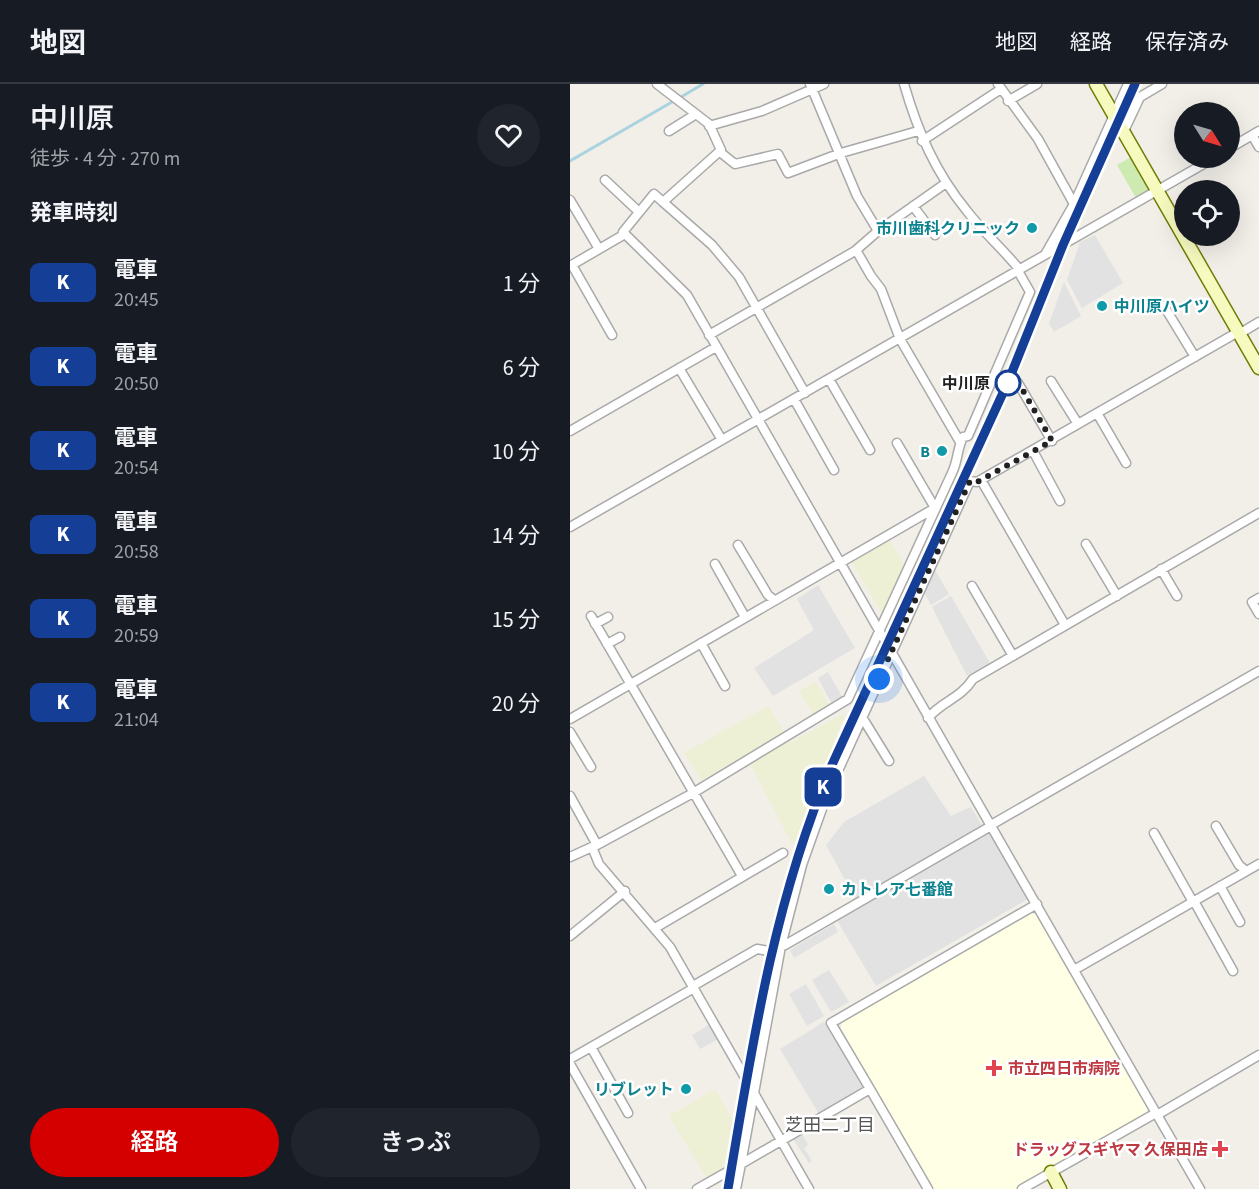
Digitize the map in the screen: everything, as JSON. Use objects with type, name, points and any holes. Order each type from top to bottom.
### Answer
[{"type":"street","points":[[657,84],[709,126],[720,152],[735,164],[778,154],[788,173],[841,153],[918,131]]},
{"type":"street","points":[[709,126],[762,111],[811,87],[824,84]]},
{"type":"street","points":[[570,857],[693,793],[847,701],[957,462],[960,442],[963,437],[968,436],[1030,292],[1019,270],[968,213],[946,183],[922,141],[904,84]]},
{"type":"street","points":[[1008,101],[1037,84]]},
{"type":"street","points":[[1096,84],[1122,133],[1259,368]]},
{"type":"street","points":[[1046,253],[1074,204],[1128,84]]},
{"type":"street","points":[[1122,133],[1140,97],[1162,84]]},
{"type":"street","points":[[922,141],[1000,86],[1008,101],[1038,139],[1074,204]]},
{"type":"street","points":[[811,87],[841,153],[857,196],[878,231]]},
{"type":"street","points":[[669,131],[696,114]]},
{"type":"street","points":[[1240,142],[1256,133],[1259,147]]},
{"type":"street","points":[[663,202],[720,152]]},
{"type":"street","points":[[570,527],[1196,168]]},
{"type":"street","points":[[604,180],[639,212]]},
{"type":"street","points":[[709,334],[757,309],[856,250],[878,231],[946,183]]},
{"type":"street","points":[[805,393],[757,309],[724,258],[654,194],[623,232],[687,295],[1200,1189]]},
{"type":"street","points":[[570,200],[599,249]]},
{"type":"street","points":[[913,206],[935,235]]},
{"type":"street","points":[[612,335],[571,265],[625,234]]},
{"type":"street","points":[[856,250],[881,288],[900,339],[960,442]]},
{"type":"street","points":[[1164,306],[1195,357]]},
{"type":"street","points":[[736,1189],[781,946],[814,830],[862,717],[893,654],[970,481],[981,480],[1033,452],[1097,413],[1259,322]]},
{"type":"street","points":[[570,431],[716,347]]},
{"type":"street","points":[[680,368],[722,440]]},
{"type":"street","points":[[829,379],[870,450]]},
{"type":"street","points":[[1052,381],[1078,424]]},
{"type":"street","points":[[1018,382],[1052,441]]},
{"type":"street","points":[[794,399],[834,470]]},
{"type":"street","points":[[1097,413],[1126,463]]},
{"type":"street","points":[[897,443],[935,508]]},
{"type":"street","points":[[1033,452],[1060,501]]},
{"type":"street","points":[[981,480],[1065,625]]},
{"type":"street","points":[[570,719],[935,508]]},
{"type":"street","points":[[928,718],[934,711],[965,692],[973,679],[1259,513]]},
{"type":"street","points":[[738,544],[774,600]]},
{"type":"street","points":[[1086,544],[1117,596]]},
{"type":"street","points":[[715,564],[745,617]]},
{"type":"street","points":[[1161,569],[1177,596]]},
{"type":"street","points":[[972,586],[1013,656]]},
{"type":"street","points":[[1259,598],[1252,602],[1259,614]]},
{"type":"street","points":[[608,617],[593,620],[742,876]]},
{"type":"street","points":[[607,644],[620,636]]},
{"type":"street","points":[[701,643],[724,686]]},
{"type":"street","points":[[570,1059],[758,949],[769,951],[781,946],[1259,671]]},
{"type":"street","points":[[862,717],[889,761]]},
{"type":"street","points":[[570,732],[591,767]]},
{"type":"street","points":[[570,796],[573,809],[595,846],[599,864],[655,928],[694,987],[809,1189]]},
{"type":"street","points":[[1216,826],[1239,865],[1246,871]]},
{"type":"street","points":[[1154,833],[1233,971]]},
{"type":"street","points":[[655,928],[783,853]]},
{"type":"street","points":[[1074,970],[1259,864]]},
{"type":"street","points":[[1220,886],[1240,921]]},
{"type":"street","points":[[570,936],[625,891]]},
{"type":"street","points":[[928,1189],[831,1023],[1037,904]]},
{"type":"street","points":[[591,1047],[628,1113]]},
{"type":"street","points":[[1022,1189],[1259,1055]]},
{"type":"street","points":[[570,1064],[641,1189]]},
{"type":"street","points":[[697,1189],[870,1089]]},
{"type":"street","points":[[1051,1172],[1060,1189]]},
{"type":"shaded area","points":[[1095,235],[1123,283],[1082,308],[1067,280],[1080,242]]},
{"type":"shaded area","points":[[1064,282],[1081,316],[1054,332],[1049,323]]},
{"type":"shaded area","points":[[890,540],[908,572],[885,619],[851,561]]},
{"type":"shaded area","points":[[935,570],[949,594],[931,605],[924,592]]},
{"type":"shaded area","points":[[818,585],[855,648],[773,696],[754,668],[814,630],[797,599]]},
{"type":"shaded area","points":[[951,596],[990,663],[967,676],[932,607]]},
{"type":"shaded area","points":[[828,672],[844,700],[834,708],[818,678]]},
{"type":"shaded area","points":[[816,681],[832,709],[816,719],[799,691]]},
{"type":"shaded area","points":[[768,706],[791,742],[845,713],[798,840],[792,844],[747,758],[703,783],[684,753]]},
{"type":"shaded area","points":[[924,776],[951,816],[971,807],[983,827],[855,898],[826,845],[844,822]]},
{"type":"shaded area","points":[[989,831],[1028,899],[876,986],[836,919]]},
{"type":"shaded area","name":"市立四日市病院","points":[[1031,913],[1039,916],[1148,1107],[1146,1114],[1016,1189],[933,1189],[841,1028],[842,1022]]},
{"type":"shaded area","points":[[834,924],[838,932],[794,958],[790,950]]},
{"type":"shaded area","points":[[829,970],[849,1002],[831,1012],[812,980]]},
{"type":"shaded area","points":[[806,984],[824,1016],[807,1026],[789,994]]},
{"type":"shaded area","points":[[824,1022],[863,1087],[819,1114],[780,1049]]},
{"type":"shaded area","points":[[712,1023],[722,1037],[700,1049],[692,1035]]},
{"type":"shaded area","points":[[715,1089],[735,1124],[730,1164],[707,1179],[669,1116]]},
{"type":"shaded area","points":[[802,1134],[808,1145],[804,1148],[812,1161],[809,1163],[793,1139]]},
{"type":"green space","points":[[1131,157],[1150,189],[1136,198],[1117,165]]},
{"type":"waterway","points":[[681,97],[703,84]]},
{"type":"waterway","points":[[570,161],[672,102]]},
{"type":"railway","points":[[728,1189],[767,975],[779,922],[811,817],[831,767],[1008,383],[1063,245],[1135,84]]},
{"type":"train","name":"K","points":[[728,1189],[778,923],[805,832],[831,767],[1008,382],[1063,245],[1135,84]]},
{"type":"place","name":"市川歯科クリニック","points":[[1032,228]]},
{"type":"place","name":"中川原ハイツ","points":[[1102,306]]},
{"type":"place","name":"中川原","points":[[1008,383]]},
{"type":"place","name":"B","points":[[942,451]]},
{"type":"place","name":"カトレア七番館","points":[[829,889]]},
{"type":"place","name":"市立四日市病院","points":[[994,1068]]},
{"type":"place","name":"リブレット","points":[[686,1089]]},
{"type":"place","name":"ドラッグスギヤマ 久保田店","points":[[1220,1149]]},
{"type":"district","name":"芝田二丁目","points":[[830,1125]]},
{"type":"route","points":[[879,679],[893,654],[970,481],[977,482],[1052,441],[1018,382],[1008,383]]}]
